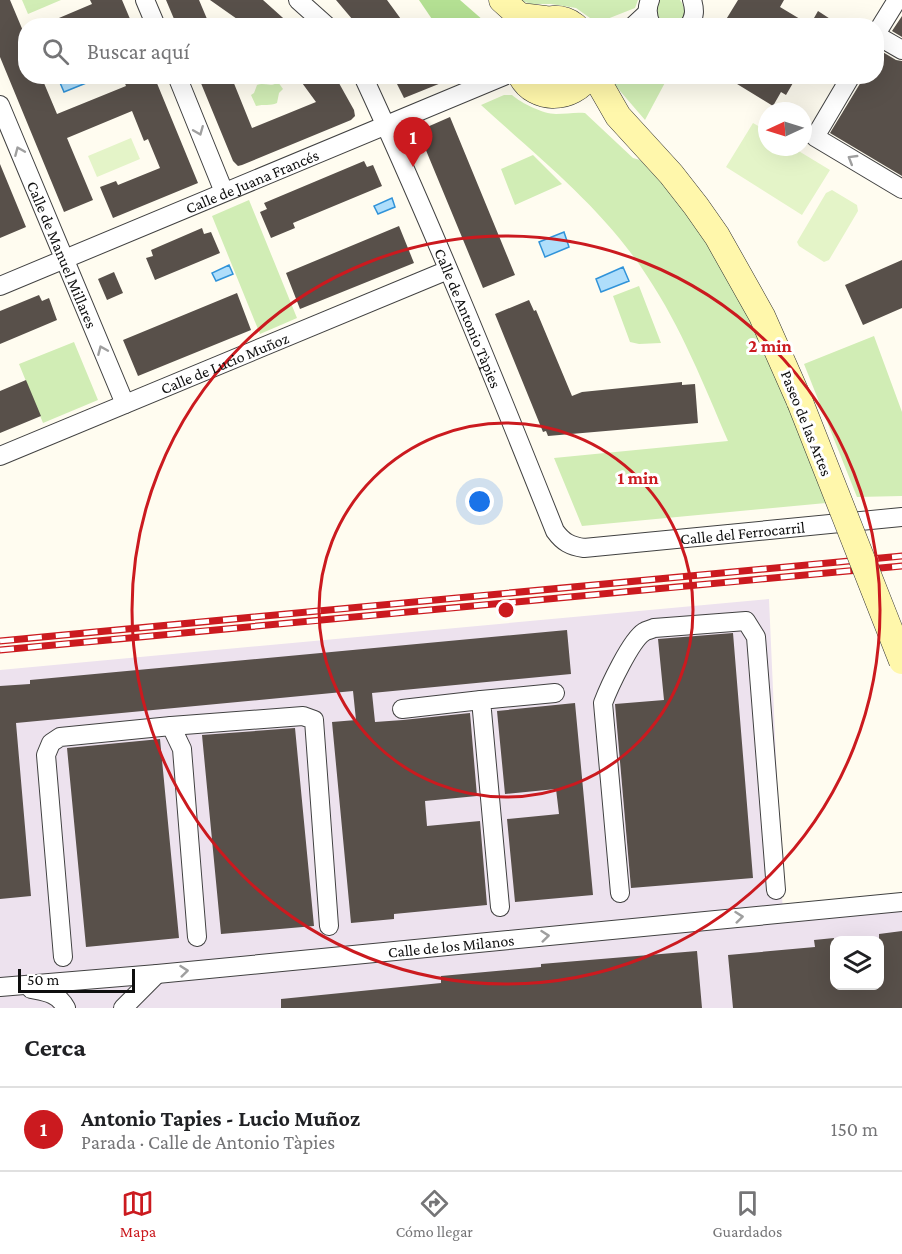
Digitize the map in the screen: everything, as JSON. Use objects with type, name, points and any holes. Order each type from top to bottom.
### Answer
[{"type":"main road","points":[[485,0],[504,18]]},
{"type":"main road","points":[[502,0],[520,16],[526,18]]},
{"type":"main road","name":"Paseo de las Artes","points":[[527,84],[540,93],[564,94],[618,116]]},
{"type":"main road","points":[[564,94],[581,84]]},
{"type":"main road","name":"Paseo de las Artes","points":[[600,84],[618,116],[671,174],[696,206],[717,236],[762,316],[800,402],[902,661]]},
{"type":"street","points":[[146,0],[153,18]]},
{"type":"street","points":[[298,0],[318,18]]},
{"type":"street","points":[[692,0],[693,18]]},
{"type":"street","points":[[884,21],[897,0]]},
{"type":"street","points":[[884,39],[902,50]]},
{"type":"street","points":[[180,84],[224,192]]},
{"type":"street","name":"Calle de Antonio Tàpies","points":[[367,84],[448,270],[555,531],[571,546],[584,548]]},
{"type":"street","name":"Calle de Juana Francés","points":[[0,286],[485,84]]},
{"type":"street","points":[[846,84],[814,137],[902,189]]},
{"type":"street","name":"Calle de Manuel Millares","points":[[0,105],[125,404]]},
{"type":"street","name":"Calle de Lucio Muñoz","points":[[0,456],[448,270]]},
{"type":"street","name":"Calle del Ferrocarril","points":[[584,548],[902,517]]},
{"type":"street","points":[[620,893],[603,703],[609,687],[627,654],[643,633],[654,628],[746,621],[756,637],[776,890]]},
{"type":"street","points":[[402,709],[555,693]]},
{"type":"street","points":[[481,700],[500,907]]},
{"type":"street","points":[[63,957],[46,755],[51,743],[60,737],[303,716],[314,720],[329,926]]},
{"type":"street","points":[[171,726],[182,749],[197,936]]},
{"type":"street","name":"Calle de los Milanos","points":[[9,987],[902,902]]},
{"type":"street","points":[[123,1008],[157,974]]},
{"type":"street","points":[[9,987],[51,993],[66,1008]]},
{"type":"shaded area","points":[[769,599],[783,916],[902,906],[902,1008],[0,1008],[0,670]]},
{"type":"green space","points":[[22,0],[61,0],[28,14]]},
{"type":"green space","points":[[419,0],[460,0],[481,18],[431,18]]},
{"type":"green space","points":[[519,0],[638,0],[635,8],[610,18],[590,18],[576,8],[531,4]]},
{"type":"green space","points":[[660,0],[680,0],[684,7],[682,18],[657,18],[657,3]]},
{"type":"green space","points":[[279,84],[283,89],[279,93],[277,103],[256,106],[251,95],[257,85]]},
{"type":"green space","points":[[614,84],[664,84],[645,120]]},
{"type":"green space","points":[[504,95],[512,95],[532,107],[551,114],[585,113],[633,158],[640,160],[675,197],[715,250],[760,334],[826,503],[582,526],[554,458],[728,441],[681,336],[659,295],[630,252],[611,228],[570,185],[481,105]]},
{"type":"green space","points":[[753,123],[758,126],[758,156],[807,156],[830,170],[802,215],[726,167]]},
{"type":"green space","points":[[131,138],[140,159],[97,177],[88,156]]},
{"type":"green space","points":[[533,155],[562,184],[515,205],[501,169]]},
{"type":"green space","points":[[832,190],[857,205],[858,211],[829,260],[824,262],[799,246],[797,242],[826,193]]},
{"type":"green space","points":[[249,200],[297,318],[260,334],[212,216]]},
{"type":"green space","points":[[639,286],[661,343],[630,342],[613,296]]},
{"type":"green space","points":[[874,336],[902,412],[902,496],[857,497],[804,364]]},
{"type":"green space","points":[[74,342],[98,400],[43,423],[19,364]]},
{"type":"water","points":[[61,84],[84,84],[64,92]]},
{"type":"water","points":[[392,198],[395,207],[378,214],[374,206]]},
{"type":"water","points":[[564,232],[569,247],[545,257],[539,242]]},
{"type":"water","points":[[229,265],[233,274],[216,281],[212,273]]},
{"type":"water","points":[[623,267],[629,281],[601,292],[596,279]]},
{"type":"building","points":[[0,0],[10,0],[18,19],[18,84],[44,84],[57,114],[126,86],[125,84],[157,84],[198,183],[113,218],[100,187],[116,181],[118,185],[160,168],[148,139],[144,141],[132,111],[67,138],[93,200],[64,212],[0,57]]},
{"type":"building","points":[[90,0],[122,0],[130,18],[59,18],[92,4]]},
{"type":"building","points":[[166,0],[199,0],[207,18],[174,18]]},
{"type":"building","points":[[210,0],[263,0],[283,18],[236,18]]},
{"type":"building","points":[[336,0],[387,0],[400,18],[351,18]]},
{"type":"building","points":[[738,0],[784,0],[780,7],[798,18],[727,18]]},
{"type":"building","points":[[818,11],[829,18],[814,18]]},
{"type":"building","points":[[902,16],[902,37],[892,31]]},
{"type":"building","points":[[884,53],[902,61],[902,176],[830,133],[860,84],[884,84]]},
{"type":"building","points":[[201,84],[234,84],[252,128],[316,102],[303,84],[339,84],[354,110],[355,116],[351,120],[242,165],[238,166],[233,161]]},
{"type":"building","points":[[397,84],[439,84],[404,98]]},
{"type":"building","points":[[737,84],[792,84],[786,95],[781,92],[775,102],[766,102]]},
{"type":"building","points":[[450,117],[515,275],[483,288],[418,131]]},
{"type":"building","points":[[364,161],[367,167],[373,165],[382,186],[293,223],[295,228],[271,238],[260,212],[267,209],[264,203]]},
{"type":"building","points":[[0,164],[26,227],[0,238]]},
{"type":"building","points":[[399,226],[414,263],[300,309],[286,273]]},
{"type":"building","points":[[202,228],[204,234],[211,232],[220,253],[155,280],[146,258],[153,256],[151,250]]},
{"type":"building","points":[[902,260],[902,308],[863,325],[845,285]]},
{"type":"building","points":[[114,272],[123,293],[107,300],[98,279]]},
{"type":"building","points":[[237,293],[251,330],[138,376],[123,340]]},
{"type":"building","points":[[39,295],[42,301],[49,298],[57,320],[0,344],[0,311]]},
{"type":"building","points":[[529,300],[534,311],[536,310],[572,396],[582,392],[682,382],[682,385],[695,384],[698,423],[548,436],[546,431],[543,432],[495,314]]},
{"type":"building","points":[[26,380],[41,416],[0,433],[0,391]]},
{"type":"building","points":[[567,630],[571,674],[372,693],[375,722],[470,713],[477,796],[425,801],[427,826],[480,821],[487,905],[394,914],[394,919],[351,923],[332,722],[356,720],[353,691],[16,723],[31,896],[0,899],[0,686],[30,684],[30,680]]},
{"type":"building","points":[[733,633],[753,878],[631,888],[615,704],[664,700],[658,639]]},
{"type":"building","points":[[575,703],[593,895],[515,902],[507,819],[559,814],[556,789],[505,794],[497,711]]},
{"type":"building","points":[[295,728],[314,926],[221,934],[202,735]]},
{"type":"building","points":[[160,739],[179,938],[86,947],[67,748]]},
{"type":"building","points":[[902,931],[902,1008],[733,1008],[728,955],[815,947],[814,940],[830,938],[830,990],[884,990],[884,936],[879,936],[879,934]]},
{"type":"building","points":[[697,951],[702,1008],[281,1008],[281,999],[441,983],[441,976],[541,967],[541,964]]},
{"type":"railway","points":[[0,641],[902,556]]},
{"type":"railway","points":[[0,650],[902,566]]},
{"type":"place","name":"Antonio Tapies - Lucio Muñoz","points":[[413,167]]}]
